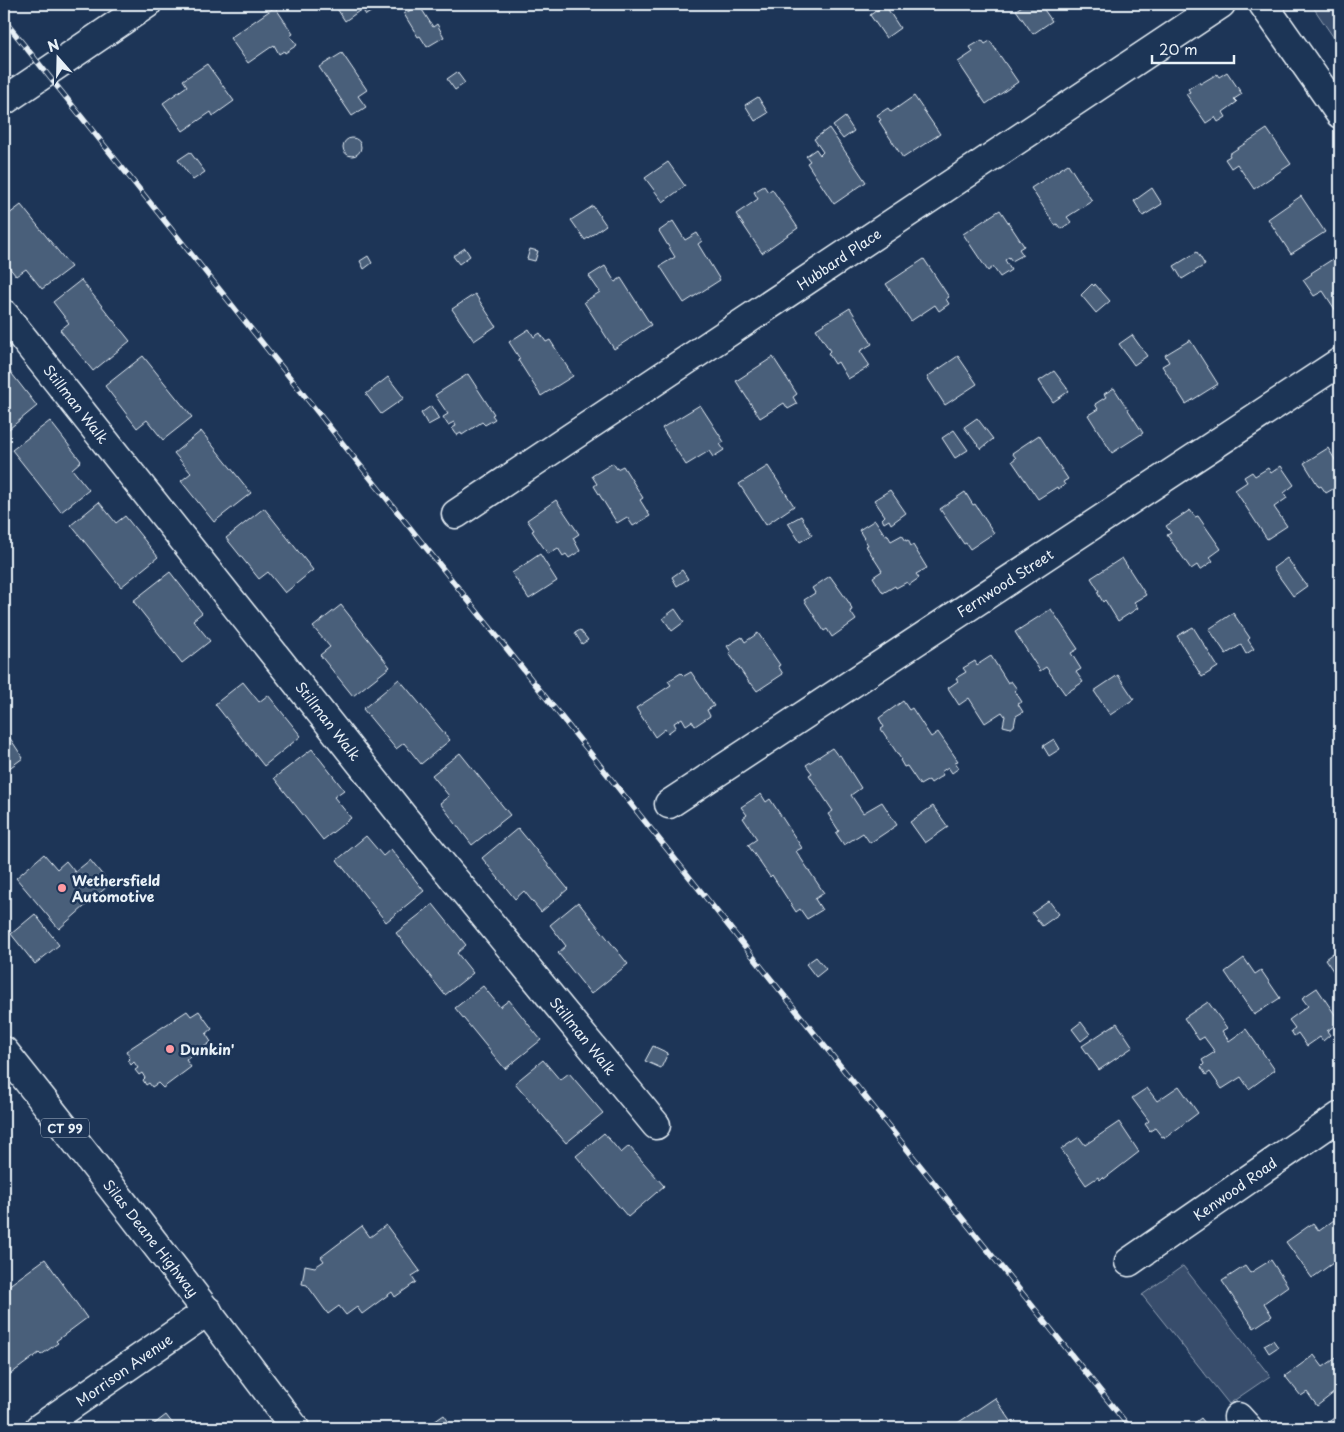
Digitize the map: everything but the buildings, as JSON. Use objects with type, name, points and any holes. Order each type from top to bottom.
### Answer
[{"type":"street","points":[[4,101],[148,4]]},
{"type":"street","name":"Hubbard Place","points":[[456,514],[1221,4]]},
{"type":"street","points":[[1263,4],[1340,114]]},
{"type":"street","name":"Stillman Walk","points":[[4,314],[405,819],[656,1125]]},
{"type":"street","name":"Fernwood Street","points":[[670,804],[1340,362]]},
{"type":"street","name":"Silas Deane Highway","points":[[4,1051],[208,1311],[295,1428]]},
{"type":"street","name":"Kenwood Road","points":[[1129,1262],[1340,1116]]},
{"type":"street","name":"Morrison Avenue","points":[[39,1428],[208,1311]]},
{"type":"shaded area","points":[[1311,4],[1340,4],[1340,47]]},
{"type":"shaded area","points":[[1183,1266],[1270,1376],[1229,1404],[1142,1295]]},
{"type":"railway","points":[[4,20],[1130,1428]]},
{"type":"place","name":"Wethersfield Automotive","points":[[62,888]]},
{"type":"place","name":"Dunkin'","points":[[170,1049]]}]
